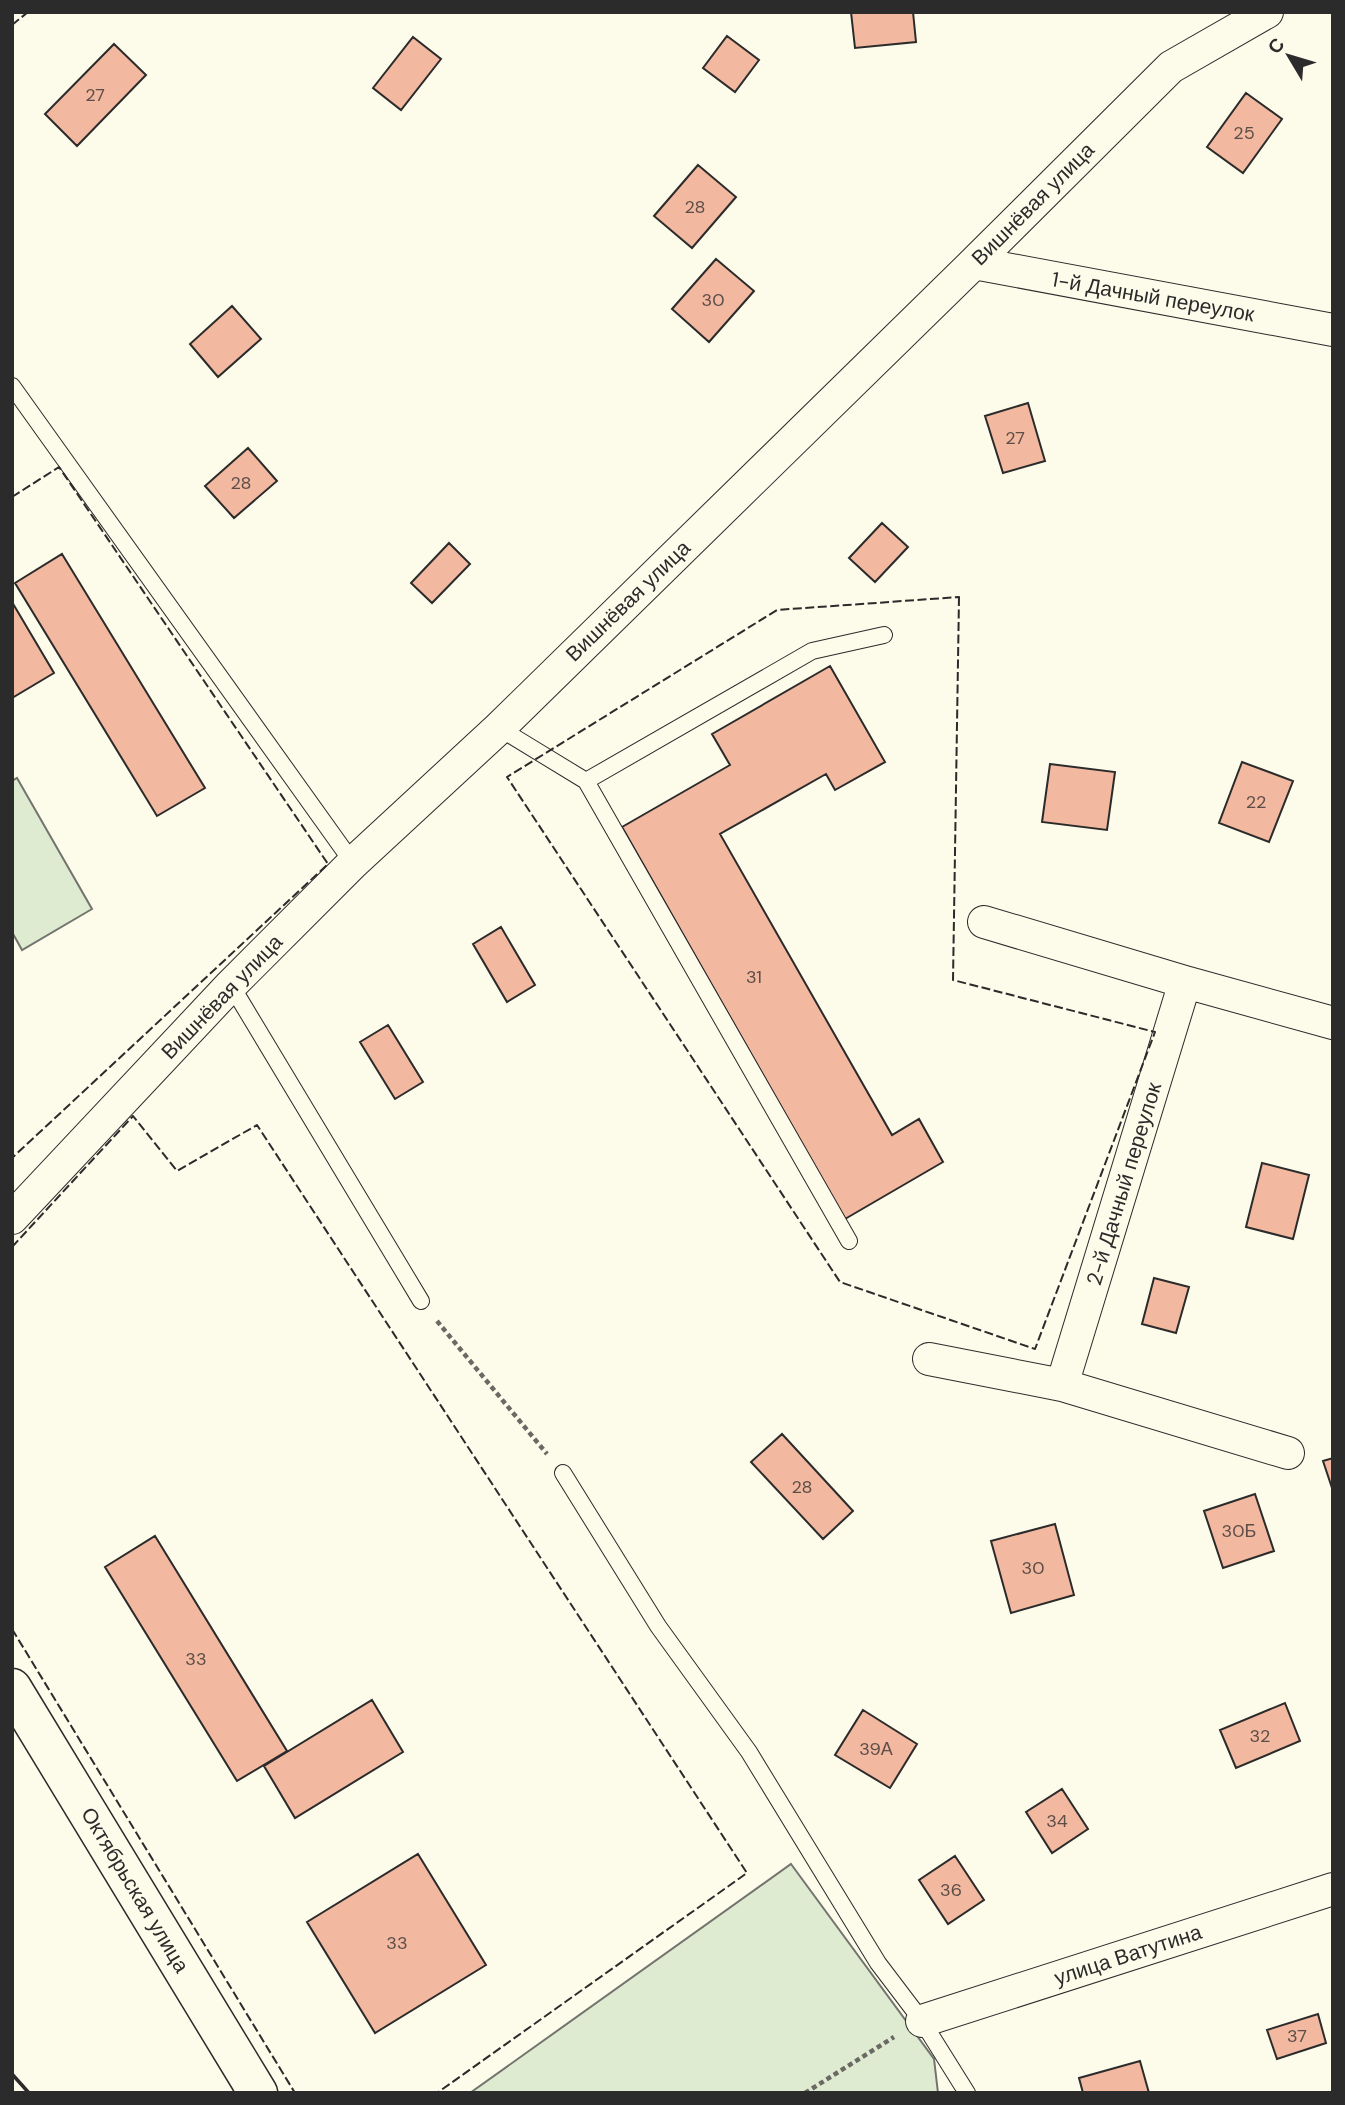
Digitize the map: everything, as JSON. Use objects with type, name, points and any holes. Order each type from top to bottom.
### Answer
[{"type":"street","name":"Вишнёвая улица","points":[[12,1218],[231,985],[352,863],[499,728],[1171,67],[1267,12]]},
{"type":"street","name":"1-й Дачный переулок","points":[[974,263],[1333,330]]},
{"type":"street","points":[[984,922],[1333,1023]]},
{"type":"street","name":"2-й Дачный переулок","points":[[1062,1385],[1185,982]]},
{"type":"street","points":[[929,1359],[1062,1385],[1288,1453]]},
{"type":"street","name":"Октябрьская улица","points":[[12,1688],[258,2093]]},
{"type":"street","name":"улица Ватутина","points":[[922,2021],[1333,1889]]},
{"type":"lane","points":[[12,386],[352,863]]},
{"type":"lane","points":[[586,781],[812,651],[884,635]]},
{"type":"lane","points":[[499,728],[586,781],[849,1241]]},
{"type":"lane","points":[[231,985],[421,1301]]},
{"type":"lane","points":[[563,1473],[658,1626],[749,1752],[878,1963],[922,2021],[967,2093]]},
{"type":"path","points":[[421,1301],[563,1473]]},
{"type":"path","points":[[805,2093],[922,2021]]},
{"type":"green space","points":[[17,778],[92,909],[22,950],[12,932],[12,781]]},
{"type":"green space","points":[[791,1864],[934,2059],[938,2093],[470,2093]]},
{"type":"building","points":[[851,12],[913,12],[916,42],[855,48]]},
{"type":"building","points":[[727,36],[759,60],[735,92],[703,68]]},
{"type":"building","points":[[413,37],[441,59],[401,110],[373,88]]},
{"type":"building","points":[[114,44],[146,75],[77,146],[45,114]]},
{"type":"building","points":[[1246,93],[1282,119],[1243,173],[1207,147]]},
{"type":"building","points":[[698,165],[736,197],[692,248],[654,216]]},
{"type":"building","points":[[716,259],[754,291],[709,342],[672,309]]},
{"type":"building","points":[[232,306],[261,339],[218,377],[190,344]]},
{"type":"building","points":[[1028,403],[1045,461],[1003,473],[985,416]]},
{"type":"building","points":[[248,448],[277,481],[234,518],[205,486]]},
{"type":"building","points":[[882,523],[908,547],[875,582],[849,558]]},
{"type":"building","points":[[449,543],[470,564],[432,603],[411,583]]},
{"type":"building","points":[[62,554],[205,788],[157,816],[15,583]]},
{"type":"building","points":[[12,602],[54,673],[12,698]]},
{"type":"building","points":[[830,666],[885,762],[835,790],[826,774],[720,834],[892,1135],[919,1119],[943,1162],[845,1219],[622,827],[730,765],[712,734]]},
{"type":"building","points":[[1242,762],[1293,781],[1269,842],[1219,823]]},
{"type":"building","points":[[1050,764],[1115,772],[1107,830],[1042,822]]},
{"type":"building","points":[[501,927],[535,985],[507,1002],[473,944]]},
{"type":"building","points":[[388,1025],[423,1082],[395,1099],[360,1042]]},
{"type":"building","points":[[1262,1163],[1309,1175],[1293,1239],[1246,1227]]},
{"type":"building","points":[[1154,1278],[1189,1287],[1176,1333],[1142,1324]]},
{"type":"building","points":[[782,1434],[853,1511],[823,1539],[751,1462]]},
{"type":"building","points":[[1333,1458],[1333,1491],[1323,1461]]},
{"type":"building","points":[[1255,1494],[1274,1551],[1223,1568],[1204,1511]]},
{"type":"building","points":[[1055,1524],[1074,1595],[1011,1613],[991,1541]]},
{"type":"building","points":[[155,1536],[287,1751],[237,1781],[105,1567]]},
{"type":"building","points":[[372,1700],[403,1752],[295,1818],[264,1766]]},
{"type":"building","points":[[1285,1703],[1300,1741],[1236,1768],[1220,1730]]},
{"type":"building","points":[[863,1710],[917,1744],[890,1788],[835,1755]]},
{"type":"building","points":[[1062,1789],[1088,1829],[1052,1853],[1026,1812]]},
{"type":"building","points":[[418,1854],[486,1965],[375,2033],[307,1922]]},
{"type":"building","points":[[955,1856],[984,1900],[948,1924],[919,1880]]},
{"type":"building","points":[[1318,2014],[1326,2043],[1277,2059],[1267,2030]]},
{"type":"building","points":[[1140,2061],[1149,2093],[1083,2093],[1079,2078]]},
{"type":"fence","points":[[12,25],[28,12]]},
{"type":"fence","points":[[12,497],[59,467],[328,864],[12,1158]]},
{"type":"fence","points":[[959,597],[953,980],[1155,1032],[1035,1349],[840,1282],[507,777],[777,610],[959,597]]},
{"type":"fence","points":[[12,1247],[133,1116],[177,1171],[257,1125],[747,1873],[437,2093]]},
{"type":"fence","points":[[12,1629],[295,2093]]},
{"type":"wall","points":[[12,2074],[29,2093]]}]
